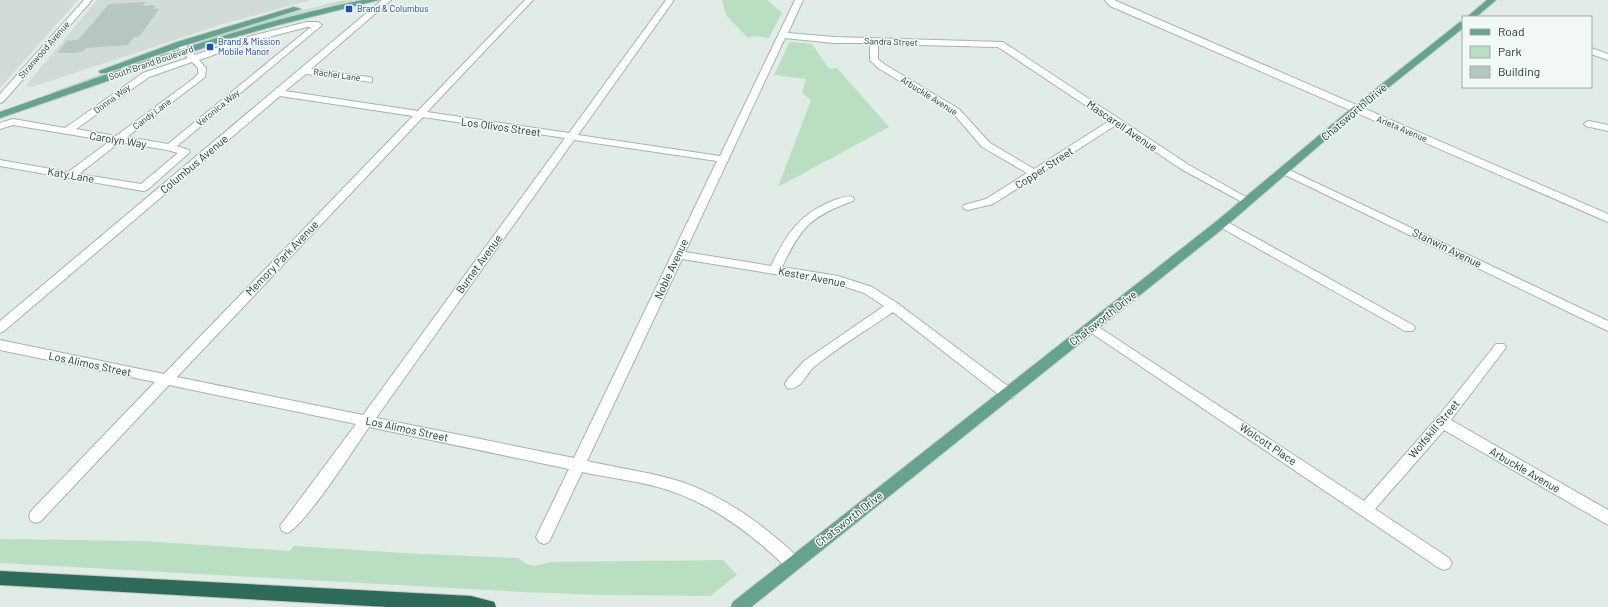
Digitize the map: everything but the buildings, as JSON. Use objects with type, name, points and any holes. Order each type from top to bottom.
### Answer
[{"type":"highway","points":[[0,578],[471,604],[488,607]]},
{"type":"main road","name":"South Brand Boulevard","points":[[0,115],[186,51],[265,18],[335,0]]},
{"type":"main road","name":"South Brand Boulevard","points":[[0,108],[293,18],[374,0]]},
{"type":"main road","points":[[1472,16],[1492,0]]},
{"type":"main road","name":"Chatsworth Drive","points":[[739,607],[792,563],[1008,394],[1222,223],[1285,171],[1356,109],[1462,25]]},
{"type":"street","name":"Stranwood Avenue","points":[[0,100],[88,0]]},
{"type":"street","name":"Columbus Avenue","points":[[0,328],[387,0]]},
{"type":"street","name":"Memory Park Avenue","points":[[36,516],[529,0]]},
{"type":"street","name":"Burnet Avenue","points":[[287,526],[306,504],[365,420],[670,0]]},
{"type":"street","name":"Noble Avenue","points":[[544,538],[799,0]]},
{"type":"street","name":"Arleta Avenue","points":[[1109,0],[1113,4],[1608,218]]},
{"type":"street","name":"Donna Way","points":[[67,131],[146,75],[186,51],[316,24]]},
{"type":"street","name":"Veronica Way","points":[[170,147],[317,27],[318,25],[316,24]]},
{"type":"street","name":"Sandra Street","points":[[783,35],[834,40],[1000,44]]},
{"type":"street","name":"Arbuckle Avenue","points":[[874,41],[874,60],[881,66],[956,111],[986,145],[1035,174]]},
{"type":"street","name":"Mascarell Avenue","points":[[1000,44],[1185,167],[1248,201]]},
{"type":"street","name":"Candy Lane","points":[[70,175],[196,81],[202,74],[202,68],[186,51]]},
{"type":"street","points":[[1592,51],[1608,57]]},
{"type":"street","name":"Rachel Lane","points":[[305,71],[369,80]]},
{"type":"street","name":"Los Olivos Street","points":[[278,93],[723,159]]},
{"type":"street","points":[[0,126],[13,122],[67,131]]},
{"type":"street","name":"Copper Street","points":[[968,207],[989,202],[1116,122]]},
{"type":"street","points":[[1589,124],[1608,128]]},
{"type":"street","name":"Carolyn Way","points":[[67,131],[117,140],[170,147]]},
{"type":"street","name":"Katy Lane","points":[[0,163],[143,188],[185,152],[170,147]]},
{"type":"street","name":"Stanwin Avenue","points":[[1285,171],[1608,326]]},
{"type":"street","points":[[775,270],[791,236],[799,226],[828,206],[849,199]]},
{"type":"street","points":[[1222,223],[1409,328]]},
{"type":"street","name":"Kester Avenue","points":[[678,255],[838,280],[868,290],[893,306],[1008,394]]},
{"type":"street","points":[[792,384],[809,364],[893,306]]},
{"type":"street","name":"Wolcott Place","points":[[1091,327],[1366,509],[1390,528],[1444,563]]},
{"type":"street","name":"Los Alimos Street","points":[[0,345],[669,484],[705,498],[736,514],[773,544],[792,563]]},
{"type":"street","name":"Wolfskill Street","points":[[1366,509],[1442,422],[1500,347]]},
{"type":"street","name":"Arbuckle Avenue","points":[[1442,422],[1606,513]]},
{"type":"shaded area","points":[[0,0],[78,0],[0,88]]},
{"type":"shaded area","points":[[97,0],[311,0],[223,24],[32,87],[25,86]]},
{"type":"green space","points":[[356,0],[314,9],[194,44],[272,18],[341,1]]},
{"type":"green space","points":[[722,0],[767,0],[782,13],[769,38],[754,36],[748,38],[726,15]]},
{"type":"green space","points":[[789,43],[812,44],[829,69],[837,68],[889,127],[778,187],[811,100],[802,93],[806,79],[774,75]]},
{"type":"green space","points":[[171,52],[51,94],[50,93],[142,59]]},
{"type":"green space","points":[[0,539],[145,541],[290,551],[294,546],[518,558],[527,564],[534,566],[551,562],[723,560],[737,575],[710,596],[602,595],[522,592],[0,563]]},
{"type":"place","name":"Brand & Columbus","points":[[349,9]]},
{"type":"place","name":"Brand & Mission Mobile Manor","points":[[210,47]]}]
